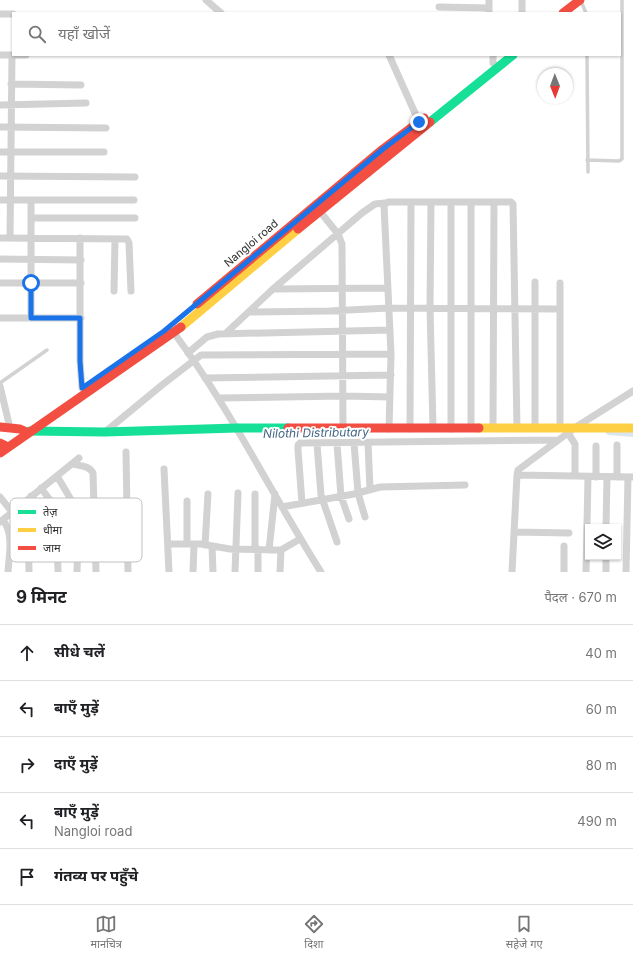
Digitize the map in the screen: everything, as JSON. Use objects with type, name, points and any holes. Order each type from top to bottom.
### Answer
[{"type":"main road","points":[[556,12],[570,0]]},
{"type":"main road","points":[[564,12],[580,0]]},
{"type":"main road","points":[[22,431],[159,339],[174,333],[318,208],[495,62],[510,56]]},
{"type":"main road","name":"Nangloi road","points":[[4,445],[82,388],[159,339],[318,208],[383,149],[495,62]]},
{"type":"main road","points":[[0,427],[22,431],[105,432],[237,428],[423,430],[433,428],[560,427],[572,430],[633,428]]},
{"type":"street","points":[[206,0],[220,12]]},
{"type":"street","points":[[439,7],[489,11],[489,0]]},
{"type":"street","points":[[522,0],[522,12]]},
{"type":"street","points":[[0,14],[12,14]]},
{"type":"street","points":[[0,55],[12,55],[10,84],[10,238]]},
{"type":"street","points":[[389,56],[419,122]]},
{"type":"street","points":[[10,84],[81,86]]},
{"type":"street","points":[[0,104],[86,103]]},
{"type":"street","points":[[0,127],[106,128]]},
{"type":"street","points":[[0,152],[104,152]]},
{"type":"street","points":[[0,176],[135,177]]},
{"type":"street","points":[[0,200],[134,200]]},
{"type":"street","points":[[31,200],[31,318]]},
{"type":"street","points":[[410,429],[411,202]]},
{"type":"street","points":[[226,334],[273,290],[372,206],[385,203],[411,202],[511,202],[513,204],[517,428]]},
{"type":"street","points":[[431,202],[430,308],[433,428]]},
{"type":"street","points":[[471,202],[471,428]]},
{"type":"street","points":[[493,428],[494,202]]},
{"type":"street","points":[[385,203],[387,288],[391,354],[389,429]]},
{"type":"street","points":[[451,429],[452,203]]},
{"type":"street","points":[[318,208],[338,234],[342,244],[344,375],[343,429]]},
{"type":"street","points":[[30,218],[136,218]]},
{"type":"street","points":[[0,238],[126,239],[128,241],[131,291]]},
{"type":"street","points":[[80,238],[80,361],[82,388]]},
{"type":"street","points":[[114,291],[115,239]]},
{"type":"street","points":[[0,259],[81,260]]},
{"type":"street","points":[[535,282],[535,428]]},
{"type":"street","points":[[0,283],[81,283]]},
{"type":"street","points":[[560,283],[560,427]]},
{"type":"street","points":[[273,290],[387,288]]},
{"type":"street","points":[[249,312],[389,308],[560,309]]},
{"type":"street","points":[[0,318],[80,318]]},
{"type":"street","points":[[188,353],[210,336],[226,334],[390,330]]},
{"type":"street","points":[[174,333],[237,428],[300,540],[321,572]]},
{"type":"street","points":[[105,432],[193,360],[203,354],[391,354]]},
{"type":"street","points":[[205,378],[391,375]]},
{"type":"street","points":[[0,386],[22,431]]},
{"type":"street","points":[[512,572],[517,475],[520,468],[572,430],[633,391]]},
{"type":"street","points":[[218,398],[344,396],[390,397]]},
{"type":"street","points":[[423,430],[424,440]]},
{"type":"street","points":[[572,430],[575,444],[575,476]]},
{"type":"street","points":[[302,503],[298,446],[303,443],[337,444],[424,440],[558,440]]},
{"type":"street","points":[[354,443],[358,493],[365,517]]},
{"type":"street","points":[[368,443],[370,489]]},
{"type":"street","points":[[317,444],[322,499],[337,542]]},
{"type":"street","points":[[337,444],[341,496],[349,518]]},
{"type":"street","points":[[617,445],[617,477]]},
{"type":"street","points":[[596,446],[596,477]]},
{"type":"street","points":[[126,452],[127,498]]},
{"type":"street","points":[[29,498],[79,458]]},
{"type":"street","points":[[72,464],[88,467],[92,470],[94,498]]},
{"type":"street","points":[[164,469],[169,572]]},
{"type":"street","points":[[517,475],[630,477],[626,572]]},
{"type":"street","points":[[57,476],[70,498]]},
{"type":"street","points":[[586,572],[588,477]]},
{"type":"street","points":[[606,524],[607,477]]},
{"type":"street","points":[[282,507],[383,487],[465,485]]},
{"type":"street","points":[[41,488],[48,498]]},
{"type":"street","points":[[235,572],[238,493]]},
{"type":"street","points":[[208,494],[209,545],[213,572]]},
{"type":"street","points":[[255,494],[258,572]]},
{"type":"street","points":[[269,550],[275,494]]},
{"type":"street","points":[[0,497],[10,506]]},
{"type":"street","points":[[186,501],[193,572]]},
{"type":"street","points":[[8,572],[9,533],[7,526],[2,521],[10,514]]},
{"type":"street","points":[[515,532],[569,533]]},
{"type":"street","points":[[168,544],[209,545],[235,549],[281,550],[300,540]]},
{"type":"street","points":[[564,546],[564,572]]},
{"type":"street","points":[[280,572],[281,550]]},
{"type":"street","points":[[606,560],[606,572]]},
{"type":"street","points":[[29,562],[29,572]]},
{"type":"street","points":[[128,562],[128,572]]},
{"type":"lane","points":[[580,0],[586,12]]},
{"type":"lane","points":[[587,160],[619,161],[622,159],[622,0]]},
{"type":"lane","points":[[587,56],[588,172]]},
{"type":"lane","points":[[0,383],[47,350]]},
{"type":"waterway","name":"Nilothi Distributary","points":[[609,432],[633,434]]},
{"type":"traffic: fast","points":[[430,122],[512,56]]},
{"type":"traffic: fast","points":[[30,431],[105,432],[288,428]]},
{"type":"traffic: slow","points":[[181,327],[298,229]]},
{"type":"traffic: slow","points":[[479,428],[633,428]]},
{"type":"traffic: jam","points":[[564,12],[580,0]]},
{"type":"traffic: jam","points":[[197,304],[383,149],[424,118]]},
{"type":"traffic: jam","points":[[298,229],[430,122]]},
{"type":"traffic: jam","points":[[0,453],[181,327]]},
{"type":"traffic: jam","points":[[0,427],[20,429],[29,433]]},
{"type":"traffic: jam","points":[[288,428],[479,428]]},
{"type":"traffic: jam","points":[[0,443],[8,447]]},
{"type":"route","points":[[31,283],[31,318],[80,318],[80,361],[82,388],[164,331],[383,149],[419,122]]}]
